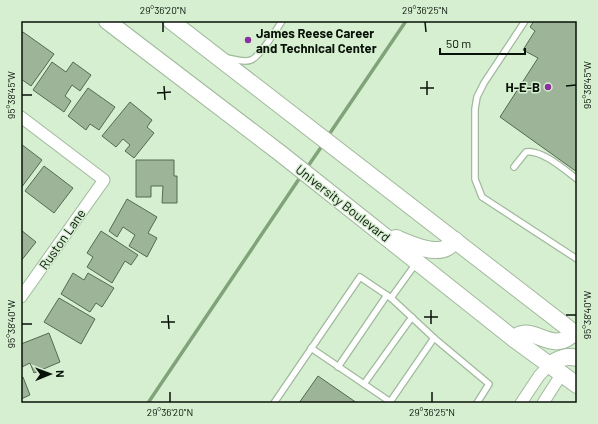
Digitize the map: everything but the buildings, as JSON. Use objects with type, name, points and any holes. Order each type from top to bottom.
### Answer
[{"type":"main road","name":"University Boulevard","points":[[108,21],[280,153],[514,339],[577,385]]},
{"type":"main road","points":[[171,21],[364,171],[576,332],[569,338],[559,341],[550,341],[532,335],[523,334],[514,339]]},
{"type":"main road","points":[[378,230],[420,248],[436,250],[447,248],[454,240]]},
{"type":"main road","points":[[549,365],[559,358],[577,358]]},
{"type":"street","name":"Ruston Lane","points":[[21,117],[104,180],[21,297]]},
{"type":"street","points":[[521,403],[539,376],[549,365]]},
{"type":"street","points":[[543,403],[562,375]]},
{"type":"lane","points":[[216,56],[245,61],[252,60],[259,53],[282,21]]},
{"type":"lane","points":[[525,21],[484,83],[477,97],[475,110],[475,179],[482,196],[577,259]]},
{"type":"lane","points":[[514,167],[526,152],[532,151],[540,154],[577,179]]},
{"type":"lane","points":[[338,367],[389,296],[417,262]]},
{"type":"lane","points":[[274,403],[360,277],[389,296],[434,338],[489,384],[477,403]]},
{"type":"lane","points":[[364,384],[412,317]]},
{"type":"lane","points":[[311,348],[391,403],[434,338]]},
{"type":"waterway","points":[[328,136],[406,21]]},
{"type":"waterway","points":[[306,169],[324,143]]},
{"type":"waterway","points":[[148,403],[301,176]]},
{"type":"place","name":"James Reese Career and Technical Center","points":[[248,40]]},
{"type":"place","name":"H-E-B","points":[[548,87]]}]
